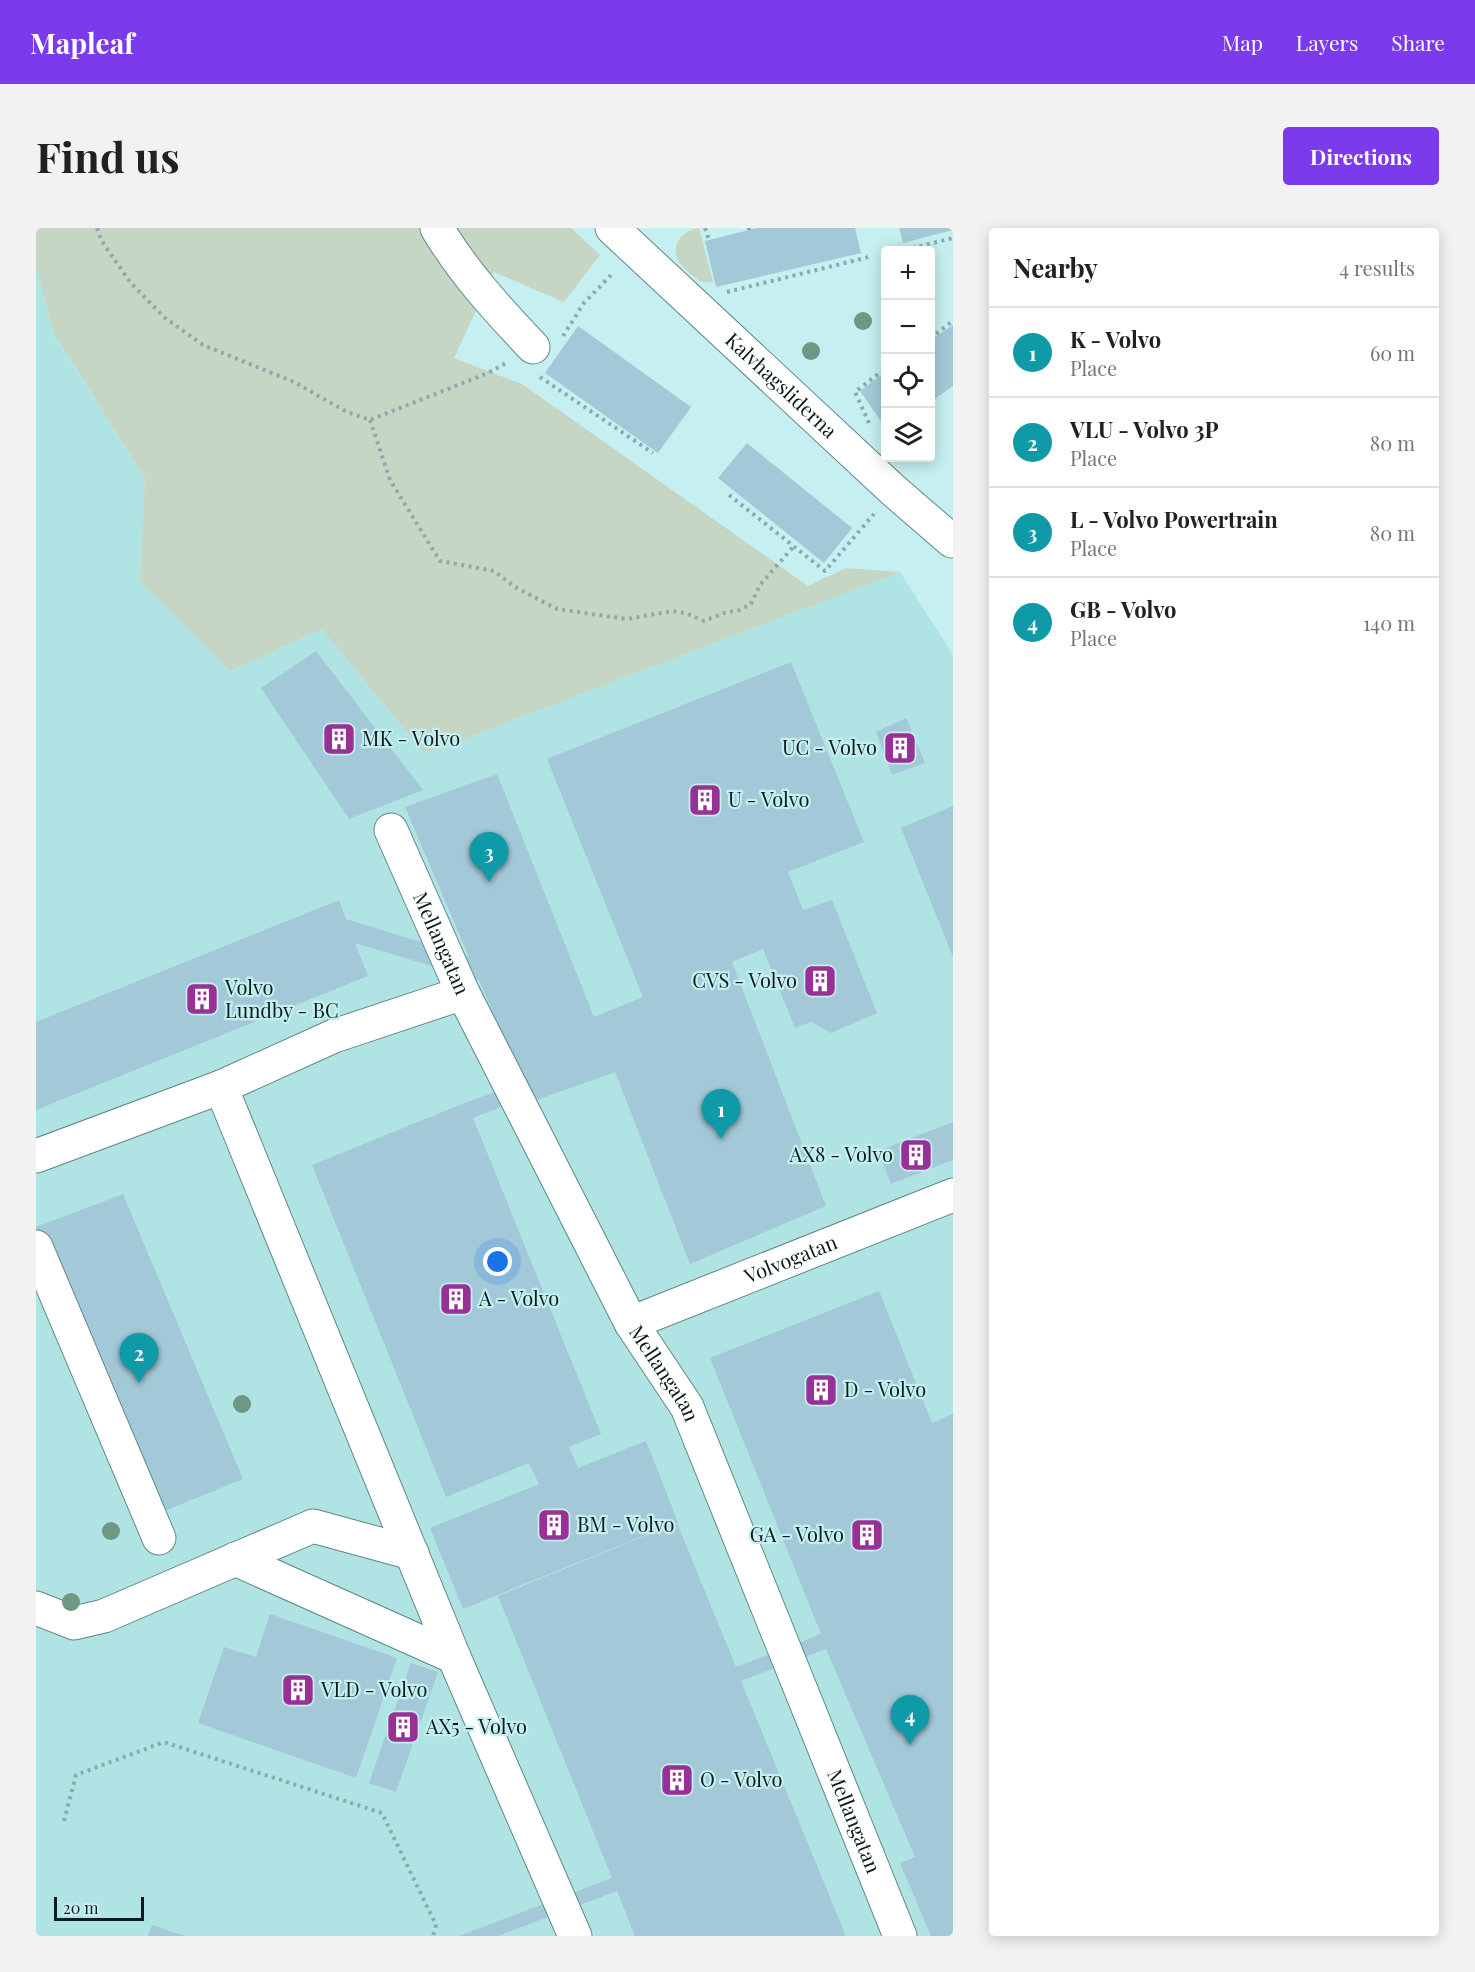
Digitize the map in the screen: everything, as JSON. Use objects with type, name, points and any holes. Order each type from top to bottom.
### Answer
[{"type":"street","points":[[437,228],[470,276],[501,313],[546,351]]},
{"type":"street","name":"Kalvhagsliderna","points":[[627,240],[893,490],[952,541]]},
{"type":"street","name":"Mellangatan","points":[[391,830],[464,993],[631,1323],[687,1407],[900,1936]]},
{"type":"street","points":[[36,1156],[221,1087],[334,1036],[464,993]]},
{"type":"street","points":[[221,1087],[454,1657],[575,1936]]},
{"type":"street","name":"Volvogatan","points":[[631,1323],[953,1195]]},
{"type":"street","points":[[36,1247],[159,1538]]},
{"type":"street","points":[[36,1608],[74,1623],[104,1616],[313,1526],[412,1553]]},
{"type":"street","points":[[235,1559],[454,1657]]},
{"type":"path","points":[[97,228],[100,240],[130,282],[164,317],[203,345],[284,377],[347,412],[370,420],[546,351]]},
{"type":"path","points":[[705,228],[709,240]]},
{"type":"path","points":[[921,246],[953,238]]},
{"type":"path","points":[[627,240],[584,303],[546,351],[538,376],[653,453]]},
{"type":"path","points":[[723,294],[869,257]]},
{"type":"path","points":[[935,334],[953,321]]},
{"type":"path","points":[[872,428],[855,392],[881,371]]},
{"type":"path","points":[[370,420],[390,480],[440,561],[494,571],[515,587],[557,609],[627,619],[673,611],[704,621],[724,613],[740,610],[751,604],[760,585],[794,546]]},
{"type":"path","points":[[729,495],[825,571],[876,512]]},
{"type":"path","points":[[64,1821],[76,1775],[164,1742],[382,1813],[436,1925],[433,1936]]},
{"type":"shaded area","points":[[36,267],[54,335],[145,478],[140,582],[230,671],[322,629],[425,754],[900,572],[953,655],[953,1936],[36,1936]]},
{"type":"green space","points":[[36,228],[571,228],[600,255],[564,302],[494,272],[454,358],[522,384],[808,586],[846,568],[900,572],[425,754],[322,629],[230,671],[140,582],[145,478],[54,334],[36,267]]},
{"type":"green space","points":[[699,228],[713,282],[701,282],[684,268],[676,256],[679,239],[693,229]]},
{"type":"building","points":[[757,228],[855,228],[861,253],[716,287],[705,241]]},
{"type":"building","points":[[899,228],[953,228],[953,230],[903,243]]},
{"type":"building","points":[[953,325],[953,386],[935,399],[935,354],[935,337]]},
{"type":"building","points":[[578,326],[691,407],[658,453],[545,373]]},
{"type":"building","points":[[881,375],[881,421],[860,391]]},
{"type":"building","points":[[747,443],[852,528],[824,563],[718,478]]},
{"type":"building","name":"MK - Volvo","points":[[316,651],[423,790],[349,819],[261,688]]},
{"type":"building","points":[[791,662],[864,842],[788,872],[803,910],[832,900],[877,1013],[831,1033],[811,1022],[795,1028],[763,949],[732,962],[826,1206],[690,1264],[615,1072],[531,1102],[528,1096],[473,1118],[601,1434],[569,1447],[578,1468],[646,1441],[678,1522],[463,1609],[430,1528],[539,1484],[529,1463],[446,1497],[312,1165],[467,1102],[523,1082],[479,980],[355,943],[368,976],[36,1110],[36,1022],[339,900],[346,919],[469,957],[405,807],[497,774],[594,1017],[643,997],[547,759]]},
{"type":"building","name":"UC - Volvo","points":[[906,718],[925,763],[892,775],[876,732]]},
{"type":"building","points":[[953,806],[953,957],[901,828]]},
{"type":"building","name":"AX8 - Volvo","points":[[953,1122],[953,1160],[891,1184],[878,1151]]},
{"type":"building","points":[[123,1194],[243,1479],[135,1523],[36,1286],[36,1227]]},
{"type":"building","points":[[879,1291],[932,1423],[953,1414],[953,1936],[931,1936],[900,1863],[915,1857],[826,1649],[741,1681],[846,1936],[635,1936],[617,1891],[498,1936],[459,1936],[612,1878],[498,1596],[677,1523],[736,1667],[821,1634],[710,1358]]},
{"type":"building","name":"VLD - Volvo","points":[[270,1614],[397,1658],[356,1778],[198,1723],[224,1647],[256,1657]]},
{"type":"building","name":"AX5 - Volvo","points":[[411,1663],[438,1672],[396,1792],[369,1783]]},
{"type":"building","points":[[152,1925],[185,1936],[148,1936]]},
{"type":"place","name":"MK - Volvo","points":[[339,739]]},
{"type":"place","name":"UC - Volvo","points":[[900,748]]},
{"type":"place","name":"U - Volvo","points":[[705,800]]},
{"type":"place","name":"L - Volvo Powertrain","points":[[489,882]]},
{"type":"place","name":"CVS - Volvo","points":[[820,981]]},
{"type":"place","name":"Volvo Lundby - BC","points":[[202,999]]},
{"type":"place","name":"K - Volvo","points":[[721,1139]]},
{"type":"place","name":"AX8 - Volvo","points":[[916,1155]]},
{"type":"place","name":"A - Volvo","points":[[456,1299]]},
{"type":"place","name":"VLU - Volvo 3P","points":[[139,1383]]},
{"type":"place","name":"D - Volvo","points":[[821,1390]]},
{"type":"place","name":"BM - Volvo","points":[[554,1525]]},
{"type":"place","name":"GA - Volvo","points":[[867,1535]]},
{"type":"place","name":"VLD - Volvo","points":[[298,1690]]},
{"type":"place","name":"AX5 - Volvo","points":[[403,1727]]},
{"type":"place","name":"GB - Volvo","points":[[910,1745]]},
{"type":"place","name":"O - Volvo","points":[[677,1780]]}]
